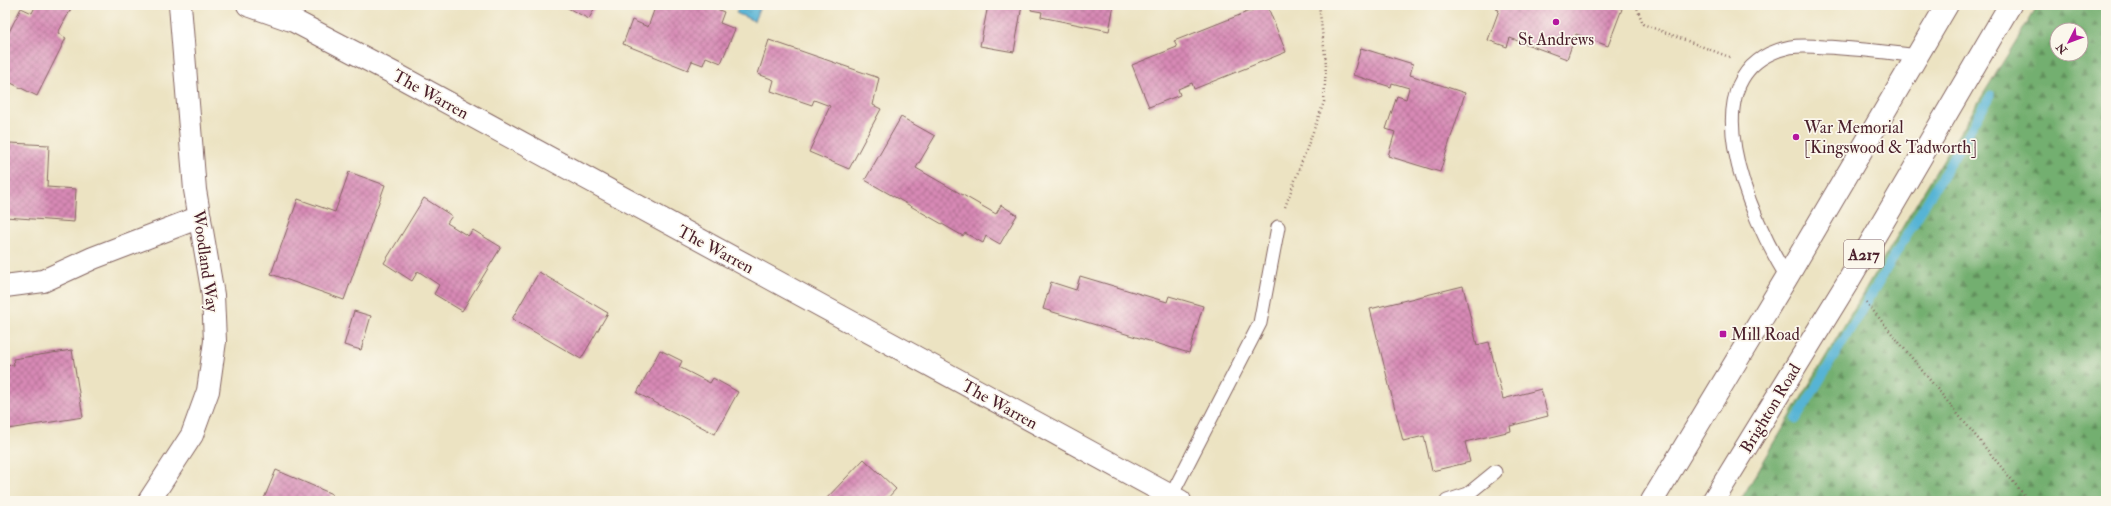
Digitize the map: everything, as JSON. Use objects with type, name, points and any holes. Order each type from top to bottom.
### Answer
[{"type":"main road","name":"Woodland Way","points":[[149,501],[192,435],[208,391],[215,341],[213,295],[195,190],[180,5]]},
{"type":"main road","name":"The Warren","points":[[248,5],[294,21],[390,72],[1175,499]]},
{"type":"main road","points":[[1652,501],[1787,277],[1947,5]]},
{"type":"main road","name":"Brighton Road","points":[[1713,501],[1849,280],[2010,5]]},
{"type":"main road","points":[[5,286],[43,281],[93,258],[200,217]]},
{"type":"lane","points":[[1787,277],[1770,250],[1748,200],[1734,138],[1732,110],[1736,89],[1751,65],[1770,53],[1792,47],[1840,48],[1918,56]]},
{"type":"lane","points":[[1175,499],[1260,323],[1278,226]]},
{"type":"lane","points":[[1447,501],[1468,494],[1495,472]]},
{"type":"path","points":[[1278,226],[1324,102],[1326,64],[1319,5]]},
{"type":"path","points":[[1636,5],[1643,24],[1751,65]]},
{"type":"path","points":[[1870,306],[2029,501]]},
{"type":"green space","points":[[2038,5],[2106,5],[2106,501],[1740,501],[1922,194]]},
{"type":"water","points":[[740,5],[761,5],[754,21],[736,13]]},
{"type":"building","points":[[36,5],[73,5],[58,33],[66,38],[37,96],[5,80],[5,40],[21,8],[32,13]]},
{"type":"building","points":[[562,5],[596,5],[589,19]]},
{"type":"building","points":[[656,5],[707,5],[724,12],[720,23],[735,29],[721,63],[706,57],[703,65],[692,61],[688,70],[623,44],[632,20],[648,27]]},
{"type":"building","points":[[988,5],[1022,5],[1014,52],[980,46]]},
{"type":"building","points":[[1032,5],[1114,5],[1109,31],[1041,17],[1042,12],[1031,10]]},
{"type":"building","points":[[1267,5],[1286,52],[1194,89],[1192,83],[1178,89],[1180,95],[1149,107],[1132,65],[1177,47],[1174,41]]},
{"type":"building","name":"St Andrews","points":[[1497,5],[1611,5],[1622,9],[1608,46],[1576,34],[1567,59],[1510,38],[1507,47],[1488,40],[1499,10],[1496,9]]},
{"type":"building","points":[[769,40],[879,78],[873,105],[881,109],[849,169],[809,152],[830,106],[814,100],[812,105],[771,91],[774,80],[758,74]]},
{"type":"building","points":[[1361,48],[1413,64],[1410,75],[1465,93],[1440,172],[1388,156],[1395,132],[1386,129],[1397,96],[1406,99],[1409,88],[1392,83],[1391,87],[1353,75]]},
{"type":"building","points":[[901,117],[935,136],[916,168],[996,214],[1001,205],[1017,215],[1000,244],[986,236],[983,243],[965,233],[963,236],[865,180]]},
{"type":"building","points":[[10,143],[49,145],[47,187],[76,189],[74,222],[5,217]]},
{"type":"building","points":[[349,172],[385,185],[344,300],[271,274],[298,199],[335,212]]},
{"type":"building","points":[[424,198],[452,216],[447,223],[468,236],[473,230],[501,247],[462,311],[434,294],[439,285],[418,271],[412,281],[384,263]]},
{"type":"building","points":[[539,272],[608,313],[581,359],[512,319]]},
{"type":"building","points":[[1080,276],[1167,302],[1169,296],[1203,306],[1189,353],[1043,309],[1051,282],[1076,290]]},
{"type":"building","points":[[1463,286],[1477,345],[1489,342],[1503,399],[1541,389],[1548,416],[1510,426],[1511,431],[1465,442],[1470,462],[1432,471],[1424,436],[1403,441],[1370,309]]},
{"type":"building","points":[[354,311],[371,316],[361,350],[344,345]]},
{"type":"building","points":[[72,350],[83,417],[8,429],[5,418],[5,366],[14,365],[13,359]]},
{"type":"building","points":[[660,350],[682,361],[679,367],[710,383],[713,378],[738,392],[715,434],[637,393]]},
{"type":"building","points":[[864,459],[896,489],[885,501],[824,501]]},
{"type":"building","points":[[276,470],[332,494],[329,501],[263,501]]},
{"type":"waterway","points":[[1796,420],[1991,95]]},
{"type":"place","name":"St Andrews","points":[[1556,22]]},
{"type":"place","name":"War Memorial [Kingswood & Tadworth]","points":[[1796,137]]},
{"type":"place","name":"Mill Road","points":[[1723,334]]}]
